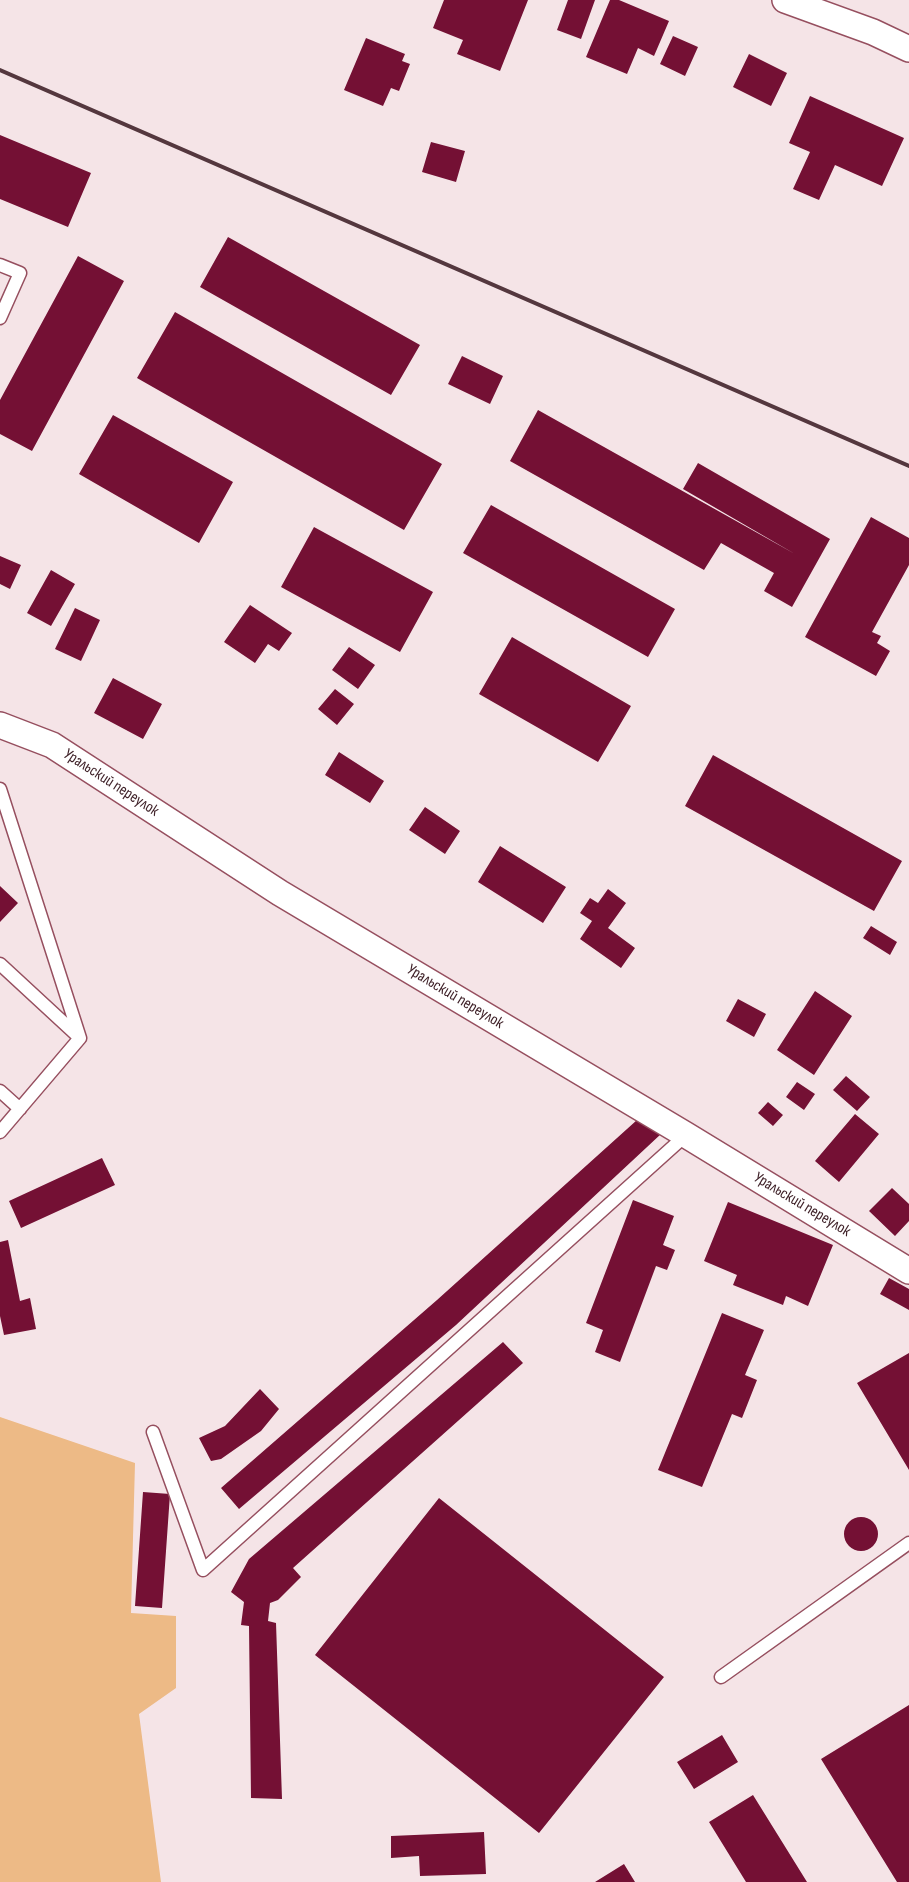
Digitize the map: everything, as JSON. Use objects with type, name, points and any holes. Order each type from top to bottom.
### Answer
[{"type":"street","points":[[785,0],[873,32],[909,49]]},
{"type":"street","name":"Уральский переулок","points":[[0,725],[52,745],[280,893],[686,1135],[909,1271]]},
{"type":"lane","points":[[0,265],[20,273],[0,318]]},
{"type":"lane","points":[[0,789],[80,1038]]},
{"type":"lane","points":[[0,964],[80,1038]]},
{"type":"lane","points":[[0,1132],[80,1038]]},
{"type":"lane","points":[[0,1091],[20,1109]]},
{"type":"lane","points":[[153,1432],[203,1570],[686,1135]]},
{"type":"lane","points":[[721,1677],[909,1544]]},
{"type":"shaded area","points":[[0,1417],[135,1463],[131,1613],[176,1616],[176,1688],[139,1714],[161,1882],[0,1882]]},
{"type":"building","points":[[444,0],[528,0],[500,71],[457,54],[463,40],[433,28]]},
{"type":"building","points":[[568,0],[595,0],[581,39],[557,30]]},
{"type":"building","points":[[610,0],[619,0],[669,21],[654,56],[638,48],[627,74],[586,57]]},
{"type":"building","points":[[673,36],[698,47],[685,76],[660,64]]},
{"type":"building","points":[[366,38],[405,54],[402,61],[410,64],[399,91],[391,88],[383,106],[344,90]]},
{"type":"building","points":[[749,54],[787,73],[771,106],[733,87]]},
{"type":"building","points":[[810,96],[904,138],[882,186],[835,165],[819,200],[793,189],[810,152],[789,143]]},
{"type":"building","points":[[0,135],[91,173],[68,227],[0,199]]},
{"type":"building","points":[[431,142],[465,151],[456,182],[422,172]]},
{"type":"building","points":[[228,237],[420,345],[391,395],[200,287]]},
{"type":"building","points":[[78,256],[124,281],[32,451],[0,434],[0,400]]},
{"type":"building","points":[[175,312],[442,464],[404,530],[137,378]]},
{"type":"building","points":[[462,356],[503,376],[490,404],[448,384]]},
{"type":"building","points":[[538,410],[795,554],[683,489],[698,463],[830,539],[792,607],[764,591],[774,573],[721,543],[704,570],[510,461]]},
{"type":"building","points":[[113,415],[233,482],[199,543],[79,474]]},
{"type":"building","points":[[491,505],[675,609],[648,657],[463,553]]},
{"type":"building","points":[[871,517],[909,538],[909,565],[872,632],[881,636],[877,643],[890,651],[876,676],[805,637]]},
{"type":"building","points":[[314,527],[433,592],[400,652],[281,587]]},
{"type":"building","points":[[0,556],[21,565],[10,589],[0,584]]},
{"type":"building","points":[[51,570],[75,584],[51,626],[27,613]]},
{"type":"building","points":[[250,605],[292,633],[279,651],[268,644],[255,663],[224,642]]},
{"type":"building","points":[[75,608],[100,620],[81,661],[55,649]]},
{"type":"building","points":[[512,637],[631,706],[598,762],[479,694]]},
{"type":"building","points":[[349,647],[375,665],[358,689],[332,670]]},
{"type":"building","points":[[113,678],[162,704],[143,739],[94,713]]},
{"type":"building","points":[[335,689],[354,704],[337,725],[318,709]]},
{"type":"building","points":[[339,752],[384,781],[370,803],[325,775]]},
{"type":"building","points":[[713,755],[902,861],[874,911],[685,806]]},
{"type":"building","points":[[425,807],[460,831],[445,854],[409,830]]},
{"type":"building","points":[[500,846],[566,887],[543,923],[478,882]]},
{"type":"building","points":[[0,886],[18,903],[0,922]]},
{"type":"building","points":[[608,889],[626,903],[608,928],[635,948],[621,968],[580,939],[592,921],[580,913],[590,898],[598,903]]},
{"type":"building","points":[[871,926],[897,942],[890,955],[863,938]]},
{"type":"building","points":[[815,991],[852,1016],[814,1075],[777,1050]]},
{"type":"building","points":[[738,999],[766,1014],[754,1037],[726,1021]]},
{"type":"building","points":[[846,1076],[870,1097],[857,1111],[833,1090]]},
{"type":"building","points":[[797,1082],[815,1094],[804,1110],[786,1097]]},
{"type":"building","points":[[768,1102],[783,1115],[773,1126],[758,1113]]},
{"type":"building","points":[[855,1114],[879,1134],[839,1182],[815,1161]]},
{"type":"building","points":[[637,1120],[661,1134],[456,1325],[239,1509],[221,1488],[437,1300]]},
{"type":"building","points":[[102,1158],[115,1185],[21,1228],[9,1201]]},
{"type":"building","points":[[892,1188],[909,1204],[909,1221],[895,1236],[869,1211]]},
{"type":"building","points":[[633,1200],[674,1216],[663,1245],[675,1250],[667,1270],[656,1266],[620,1362],[595,1352],[603,1330],[586,1323]]},
{"type":"building","points":[[728,1202],[833,1245],[808,1306],[786,1296],[783,1305],[733,1285],[737,1275],[704,1261]]},
{"type":"building","points":[[8,1240],[20,1301],[30,1298],[36,1329],[4,1335],[0,1316],[0,1242]]},
{"type":"building","points":[[889,1278],[909,1289],[909,1310],[880,1294]]},
{"type":"building","points":[[722,1313],[764,1330],[745,1375],[757,1380],[742,1418],[732,1414],[702,1487],[658,1470]]},
{"type":"building","points":[[503,1342],[523,1363],[293,1568],[301,1577],[278,1600],[270,1603],[268,1621],[276,1623],[282,1799],[251,1798],[249,1626],[241,1625],[244,1602],[231,1592],[249,1559]]},
{"type":"building","points":[[909,1353],[909,1470],[857,1383]]},
{"type":"building","points":[[260,1389],[279,1409],[261,1431],[221,1459],[211,1461],[199,1438],[225,1426]]},
{"type":"building","points":[[143,1492],[170,1494],[162,1608],[135,1606]]},
{"type":"building","points":[[439,1498],[664,1677],[539,1833],[315,1655]]},
{"type":"building","points":[[861,1517],[873,1522],[878,1534],[873,1546],[861,1551],[849,1546],[844,1534],[849,1522]]},
{"type":"building","points":[[909,1705],[909,1882],[897,1882],[821,1759]]},
{"type":"building","points":[[722,1735],[738,1762],[694,1789],[677,1762]]},
{"type":"building","points":[[753,1795],[807,1882],[746,1882],[709,1822]]},
{"type":"building","points":[[484,1832],[486,1874],[420,1876],[419,1856],[391,1858],[391,1836]]},
{"type":"building","points":[[624,1864],[635,1882],[595,1882]]},
{"type":"railway","points":[[0,70],[909,466]]}]
